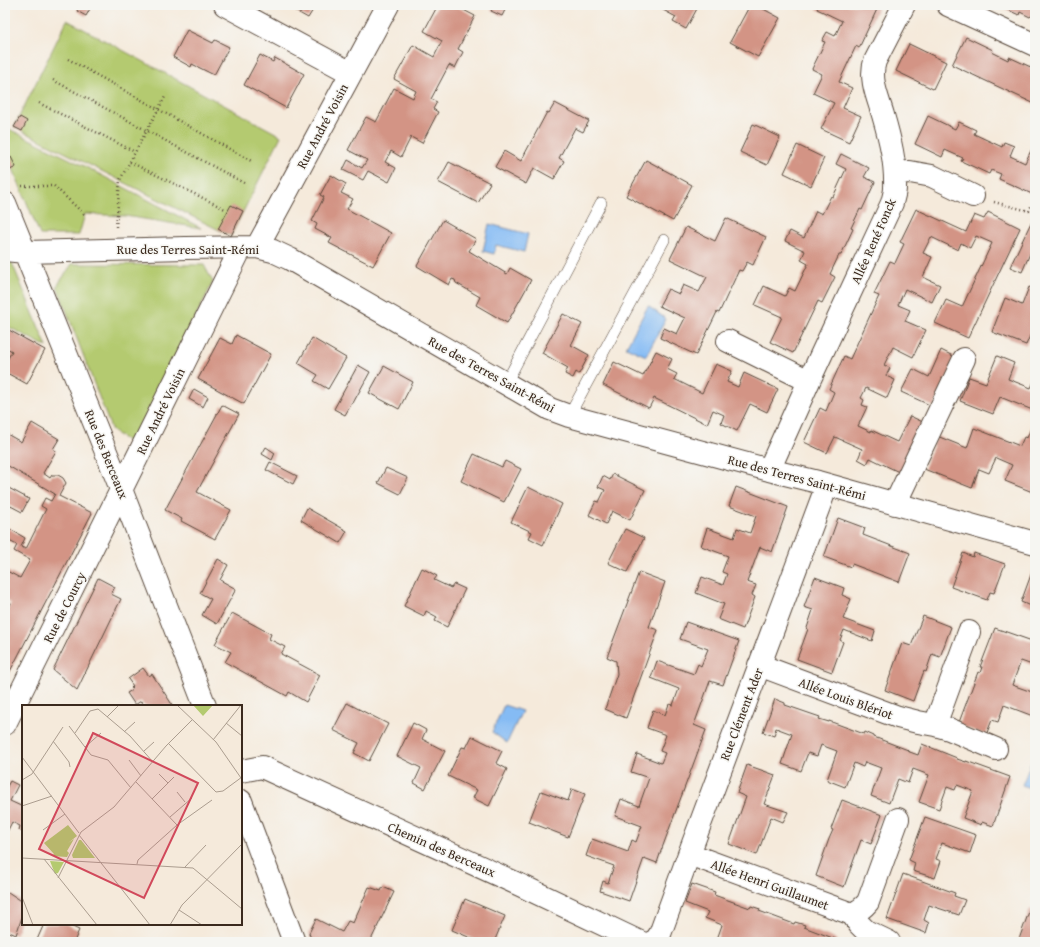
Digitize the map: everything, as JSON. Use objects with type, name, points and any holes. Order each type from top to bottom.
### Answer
[{"type":"street","points":[[225,5],[351,73]]},
{"type":"street","name":"Rue André Voisin","points":[[121,489],[249,247],[351,73],[388,5]]},
{"type":"street","name":"Allée René Fonck","points":[[769,470],[892,203],[895,189],[893,154],[874,84],[873,68],[875,61],[904,5]]},
{"type":"street","points":[[948,5],[1035,45]]},
{"type":"street","points":[[895,173],[910,172],[932,176],[973,196]]},
{"type":"street","name":"Rue des Berceaux","points":[[11,194],[15,251],[121,489],[205,705]]},
{"type":"street","name":"Rue des Terres Saint-Rémi","points":[[15,251],[249,247],[273,251],[290,259],[550,409],[569,416],[827,485],[1035,543]]},
{"type":"street","points":[[728,342],[809,382]]},
{"type":"street","points":[[895,504],[964,358]]},
{"type":"street","name":"Rue Clément Ader","points":[[653,942],[660,934],[688,854],[827,485]]},
{"type":"street","name":"Rue de Courcy","points":[[5,724],[121,489]]},
{"type":"street","points":[[935,724],[969,632]]},
{"type":"street","name":"Allée Louis Blériot","points":[[759,665],[898,717],[935,724],[996,749]]},
{"type":"street","name":"Chemin des Berceaux","points":[[242,771],[262,768],[520,885],[640,942]]},
{"type":"street","points":[[242,804],[294,942]]},
{"type":"street","points":[[889,942],[866,931],[852,914],[864,908],[868,902],[898,819]]},
{"type":"street","name":"Allée Henri Guillaumet","points":[[688,854],[852,914]]},
{"type":"lane","points":[[506,383],[601,203]]},
{"type":"lane","points":[[569,416],[664,240]]},
{"type":"path","points":[[68,59],[253,162]]},
{"type":"path","points":[[53,80],[244,183]]},
{"type":"path","points":[[113,249],[120,180],[166,95]]},
{"type":"path","points":[[39,103],[135,152]]},
{"type":"path","points":[[130,162],[224,209]]},
{"type":"path","points":[[11,194],[54,186],[84,214]]},
{"type":"path","points":[[973,196],[1029,211],[1035,198]]},
{"type":"green space","points":[[67,20],[281,136],[231,236],[14,127]]},
{"type":"green space","points":[[5,127],[86,167],[201,228],[125,216],[85,214],[79,235],[40,235],[5,149]]},
{"type":"green space","points":[[5,258],[10,258],[47,347],[5,325]]},
{"type":"green space","points":[[72,264],[204,265],[213,282],[132,444],[112,431],[57,286]]},
{"type":"water","points":[[489,224],[528,234],[524,252],[496,245],[494,254],[483,251]]},
{"type":"water","points":[[648,306],[666,319],[646,356],[626,347]]},
{"type":"water","points":[[504,705],[522,711],[507,743],[492,732]]},
{"type":"water","points":[[1035,753],[1035,790],[1022,785]]},
{"type":"building","points":[[78,5],[92,5],[86,16],[77,11]]},
{"type":"building","points":[[285,5],[316,5],[308,18]]},
{"type":"building","points":[[438,5],[454,5],[475,16],[458,49],[463,52],[455,68],[449,65],[431,99],[437,102],[433,109],[438,112],[422,143],[411,137],[401,157],[391,151],[385,162],[396,168],[389,182],[368,171],[363,180],[343,170],[348,160],[362,168],[367,160],[348,150],[366,117],[376,122],[394,88],[413,98],[416,91],[394,79],[413,45],[434,57],[442,41],[424,31]]},
{"type":"building","points":[[494,5],[501,5],[506,8],[502,16],[491,11]]},
{"type":"building","points":[[654,5],[699,5],[686,29],[673,22],[676,17]]},
{"type":"building","points":[[750,5],[756,5],[780,18],[758,57],[730,42]]},
{"type":"building","points":[[819,5],[879,5],[859,48],[856,46],[839,82],[852,88],[843,108],[861,116],[849,142],[821,129],[834,103],[813,93],[822,74],[812,69],[825,42],[822,41],[827,32],[835,36],[842,21],[817,9]]},
{"type":"building","points":[[997,5],[1035,5],[1035,16],[1032,15],[1030,17],[1020,12],[1019,15]]},
{"type":"building","points":[[187,30],[213,43],[215,40],[229,47],[214,75],[192,64],[191,67],[173,57]]},
{"type":"building","points":[[966,37],[993,50],[992,52],[1008,60],[1009,57],[1035,69],[1035,104],[952,65]]},
{"type":"building","points":[[909,44],[946,62],[933,89],[896,71]]},
{"type":"building","points":[[260,55],[273,62],[275,58],[304,74],[286,108],[244,85]]},
{"type":"building","points":[[555,103],[589,121],[583,132],[575,128],[559,158],[564,161],[554,179],[534,168],[526,184],[495,167],[504,151],[521,161],[547,112],[549,113]]},
{"type":"building","points":[[928,116],[955,129],[959,122],[976,130],[974,134],[1002,147],[1004,142],[1014,146],[1010,156],[1025,163],[1035,142],[1035,188],[1032,194],[999,179],[1001,174],[991,170],[989,174],[961,161],[963,158],[945,150],[942,157],[915,144]]},
{"type":"building","points":[[20,117],[27,121],[22,131],[14,127]]},
{"type":"building","points":[[753,124],[780,137],[767,165],[740,152]]},
{"type":"building","points":[[797,145],[824,158],[811,186],[784,173]]},
{"type":"building","points":[[841,154],[869,168],[864,177],[875,182],[862,210],[860,209],[841,255],[839,255],[830,274],[835,277],[822,303],[818,301],[793,353],[770,342],[782,317],[755,305],[764,286],[785,296],[789,288],[795,291],[808,264],[801,260],[805,251],[785,241],[790,231],[804,238],[816,211],[822,214],[831,196],[833,197],[846,169],[836,164]]},
{"type":"building","points":[[11,157],[16,167],[10,170],[5,158]]},
{"type":"building","points":[[646,160],[692,185],[673,221],[626,196]]},
{"type":"building","points":[[449,162],[490,183],[478,203],[438,182]]},
{"type":"building","points":[[331,175],[346,184],[341,193],[353,199],[347,209],[391,233],[373,266],[329,243],[332,238],[315,229],[317,224],[312,221],[324,197],[320,195]]},
{"type":"building","points":[[231,205],[243,211],[231,236],[218,229]]},
{"type":"building","points":[[916,209],[966,232],[974,215],[984,219],[988,212],[1020,228],[968,338],[935,323],[946,300],[962,307],[992,243],[976,236],[970,248],[961,243],[958,250],[931,237],[923,253],[932,257],[923,277],[940,285],[932,302],[905,289],[898,305],[910,310],[905,321],[926,330],[913,357],[893,347],[884,365],[890,368],[886,376],[895,380],[887,398],[866,388],[861,398],[864,400],[862,405],[867,407],[858,426],[871,432],[871,430],[897,442],[910,416],[927,424],[903,474],[870,458],[867,464],[858,459],[862,449],[835,437],[827,453],[804,442],[820,408],[826,411],[834,392],[829,389],[844,356],[850,359],[879,296],[874,294],[890,261],[895,263],[904,244],[900,242]]},
{"type":"building","points":[[1035,214],[1035,242],[1022,272],[1010,267]]},
{"type":"building","points":[[726,218],[766,237],[753,265],[747,262],[742,271],[739,270],[719,313],[717,312],[696,355],[660,338],[664,328],[677,334],[685,318],[659,306],[668,289],[679,294],[683,285],[699,292],[707,277],[670,259],[686,227],[715,241]]},
{"type":"building","points":[[443,220],[476,239],[469,251],[507,274],[510,268],[531,280],[507,323],[476,305],[480,297],[456,283],[455,280],[452,279],[449,285],[417,266]]},
{"type":"building","points":[[1029,287],[1035,289],[1035,324],[1026,345],[992,332],[1005,298],[1022,305]]},
{"type":"building","points":[[563,314],[582,324],[571,345],[589,355],[579,374],[576,372],[573,378],[565,374],[568,368],[542,353]]},
{"type":"building","points":[[7,329],[45,350],[27,384],[5,372],[5,364],[12,351],[5,347],[5,332]]},
{"type":"building","points":[[236,335],[271,354],[244,404],[198,379],[220,338],[232,344]]},
{"type":"building","points":[[312,338],[346,358],[328,389],[314,381],[318,375],[298,363]]},
{"type":"building","points":[[941,350],[957,358],[934,407],[901,392],[913,369],[929,377]]},
{"type":"building","points":[[656,351],[672,359],[667,369],[677,374],[674,379],[702,393],[716,364],[732,371],[727,382],[738,387],[744,373],[778,389],[767,412],[750,404],[737,431],[721,423],[724,415],[713,410],[707,424],[654,398],[649,408],[603,385],[614,362],[643,376]]},
{"type":"building","points":[[997,356],[1014,363],[1008,379],[1031,388],[1035,379],[1035,411],[1000,397],[993,414],[960,401],[969,377],[986,383]]},
{"type":"building","points":[[358,365],[370,372],[345,415],[334,409]]},
{"type":"building","points":[[384,366],[413,382],[399,409],[369,393]]},
{"type":"building","points":[[194,389],[208,397],[203,407],[189,399]]},
{"type":"building","points":[[222,405],[239,414],[197,492],[231,510],[215,539],[181,521],[182,519],[165,510]]},
{"type":"building","points":[[1035,418],[1035,493],[1005,481],[1012,465],[996,458],[989,473],[979,469],[972,488],[924,469],[937,436],[967,448],[974,428],[1020,446],[1024,437],[1027,438]]},
{"type":"building","points":[[32,423],[59,439],[53,449],[56,451],[43,473],[50,478],[52,475],[58,475],[63,478],[66,483],[59,496],[92,513],[5,681],[5,612],[6,613],[11,603],[5,600],[5,570],[20,578],[30,560],[14,551],[17,545],[5,539],[5,526],[25,538],[21,547],[26,549],[46,509],[41,506],[45,498],[51,501],[55,494],[5,464],[5,433],[21,442]]},
{"type":"building","points":[[266,447],[275,453],[272,460],[262,454]]},
{"type":"building","points":[[474,454],[502,467],[505,461],[521,469],[504,502],[461,481]]},
{"type":"building","points":[[270,462],[297,476],[293,484],[266,470]]},
{"type":"building","points":[[386,468],[408,478],[400,494],[378,483]]},
{"type":"building","points":[[613,474],[645,490],[630,520],[612,511],[606,524],[589,515],[596,501],[599,502],[605,490],[598,487],[603,476],[610,480]]},
{"type":"building","points":[[5,486],[29,499],[22,512],[5,503]]},
{"type":"building","points":[[528,487],[562,504],[543,545],[529,538],[532,532],[511,522]]},
{"type":"building","points":[[736,487],[788,507],[772,552],[760,547],[747,582],[756,585],[752,595],[755,597],[743,629],[718,619],[724,604],[696,593],[702,577],[723,585],[727,574],[722,572],[728,556],[701,546],[707,528],[734,538],[737,528],[750,533],[756,516],[729,506]]},
{"type":"building","points":[[307,508],[347,531],[340,543],[301,520]]},
{"type":"building","points":[[838,518],[865,528],[863,535],[910,553],[899,582],[852,564],[851,567],[824,557]]},
{"type":"building","points":[[625,529],[644,538],[627,572],[608,563]]},
{"type":"building","points":[[963,553],[973,557],[974,553],[1005,564],[994,593],[990,592],[987,600],[951,587]]},
{"type":"building","points":[[218,559],[228,565],[220,580],[236,589],[217,624],[202,615],[211,599],[200,593]]},
{"type":"building","points":[[422,568],[437,576],[434,580],[451,588],[454,584],[465,589],[447,627],[435,621],[437,617],[426,611],[424,616],[404,606]]},
{"type":"building","points":[[639,572],[665,582],[649,627],[658,630],[626,718],[605,709],[617,674],[616,661],[607,657]]},
{"type":"building","points":[[1032,572],[1035,573],[1035,608],[1021,602]]},
{"type":"building","points":[[815,577],[844,588],[842,595],[851,599],[843,619],[875,631],[872,641],[844,630],[840,640],[843,642],[832,672],[797,659],[813,610],[804,607]]},
{"type":"building","points":[[98,578],[115,587],[111,594],[121,599],[77,690],[53,670]]},
{"type":"building","points":[[232,613],[271,634],[269,639],[285,647],[281,654],[320,675],[306,702],[289,692],[287,696],[225,662],[231,652],[215,644]]},
{"type":"building","points":[[923,616],[951,627],[940,657],[932,654],[913,701],[885,690],[902,643],[911,646]]},
{"type":"building","points":[[686,622],[739,641],[723,685],[710,681],[694,725],[706,730],[657,863],[644,858],[629,901],[600,891],[603,881],[608,883],[614,866],[586,856],[592,839],[628,852],[632,840],[636,842],[642,826],[615,816],[621,799],[639,806],[649,778],[631,772],[637,754],[661,763],[665,753],[660,751],[666,735],[647,728],[653,710],[665,715],[669,704],[673,705],[679,689],[651,678],[657,661],[694,674],[698,664],[701,666],[708,649],[680,639]]},
{"type":"building","points":[[995,628],[1035,642],[1035,666],[1021,661],[1012,685],[1035,693],[1035,710],[1033,716],[1004,705],[998,722],[992,720],[986,735],[958,725],[978,672],[980,673],[982,667],[980,667]]},
{"type":"building","points":[[143,668],[149,676],[152,674],[172,705],[143,705],[141,701],[135,705],[127,693],[132,690],[131,688],[133,686],[128,679]]},
{"type":"building","points":[[775,699],[785,703],[785,705],[820,717],[819,719],[829,721],[864,734],[865,732],[918,755],[922,744],[957,759],[1010,777],[993,826],[982,822],[981,825],[963,818],[973,791],[957,785],[955,790],[947,787],[939,809],[919,802],[929,775],[913,769],[908,783],[898,779],[889,803],[871,796],[881,768],[865,762],[863,767],[854,763],[845,787],[827,780],[837,751],[821,745],[817,756],[808,753],[801,771],[782,764],[792,734],[776,728],[774,736],[763,732]]},
{"type":"building","points":[[347,703],[388,724],[369,761],[354,753],[359,743],[333,730]]},
{"type":"building","points":[[413,723],[426,730],[422,739],[445,751],[425,789],[414,783],[421,768],[397,756]]},
{"type":"building","points":[[472,736],[502,751],[496,763],[507,769],[489,806],[473,798],[477,790],[448,776],[462,747],[466,748]]},
{"type":"building","points":[[747,765],[775,775],[764,804],[788,812],[783,822],[771,817],[757,855],[729,844],[746,797],[737,793]]},
{"type":"building","points":[[10,781],[18,785],[10,801],[22,807],[22,832],[19,830],[20,826],[12,822],[5,836],[5,790]]},
{"type":"building","points":[[572,789],[585,794],[568,837],[529,822],[541,791],[568,801]]},
{"type":"building","points":[[842,800],[882,815],[871,844],[861,840],[844,887],[816,876]]},
{"type":"building","points":[[925,817],[976,835],[970,853],[942,843],[936,859],[941,861],[935,878],[913,871],[915,863],[909,860]]},
{"type":"building","points":[[903,874],[955,893],[954,896],[965,900],[959,915],[929,905],[924,920],[929,923],[926,933],[887,919]]},
{"type":"building","points":[[692,884],[715,892],[714,895],[750,908],[751,906],[760,909],[759,911],[794,924],[795,922],[805,925],[804,927],[838,940],[837,942],[767,942],[767,940],[764,942],[716,942],[722,925],[705,918],[708,912],[685,903]]},
{"type":"building","points":[[369,887],[381,891],[383,887],[394,892],[370,942],[312,942],[309,933],[316,919],[342,932],[348,921],[353,923]]},
{"type":"building","points":[[5,890],[22,901],[22,917],[16,935],[5,930]]},
{"type":"building","points":[[465,899],[505,916],[494,942],[480,942],[452,930]]},
{"type":"building","points":[[1030,909],[1035,911],[1035,942],[1018,942]]},
{"type":"building","points":[[44,925],[68,925],[79,930],[74,942],[36,942]]}]
